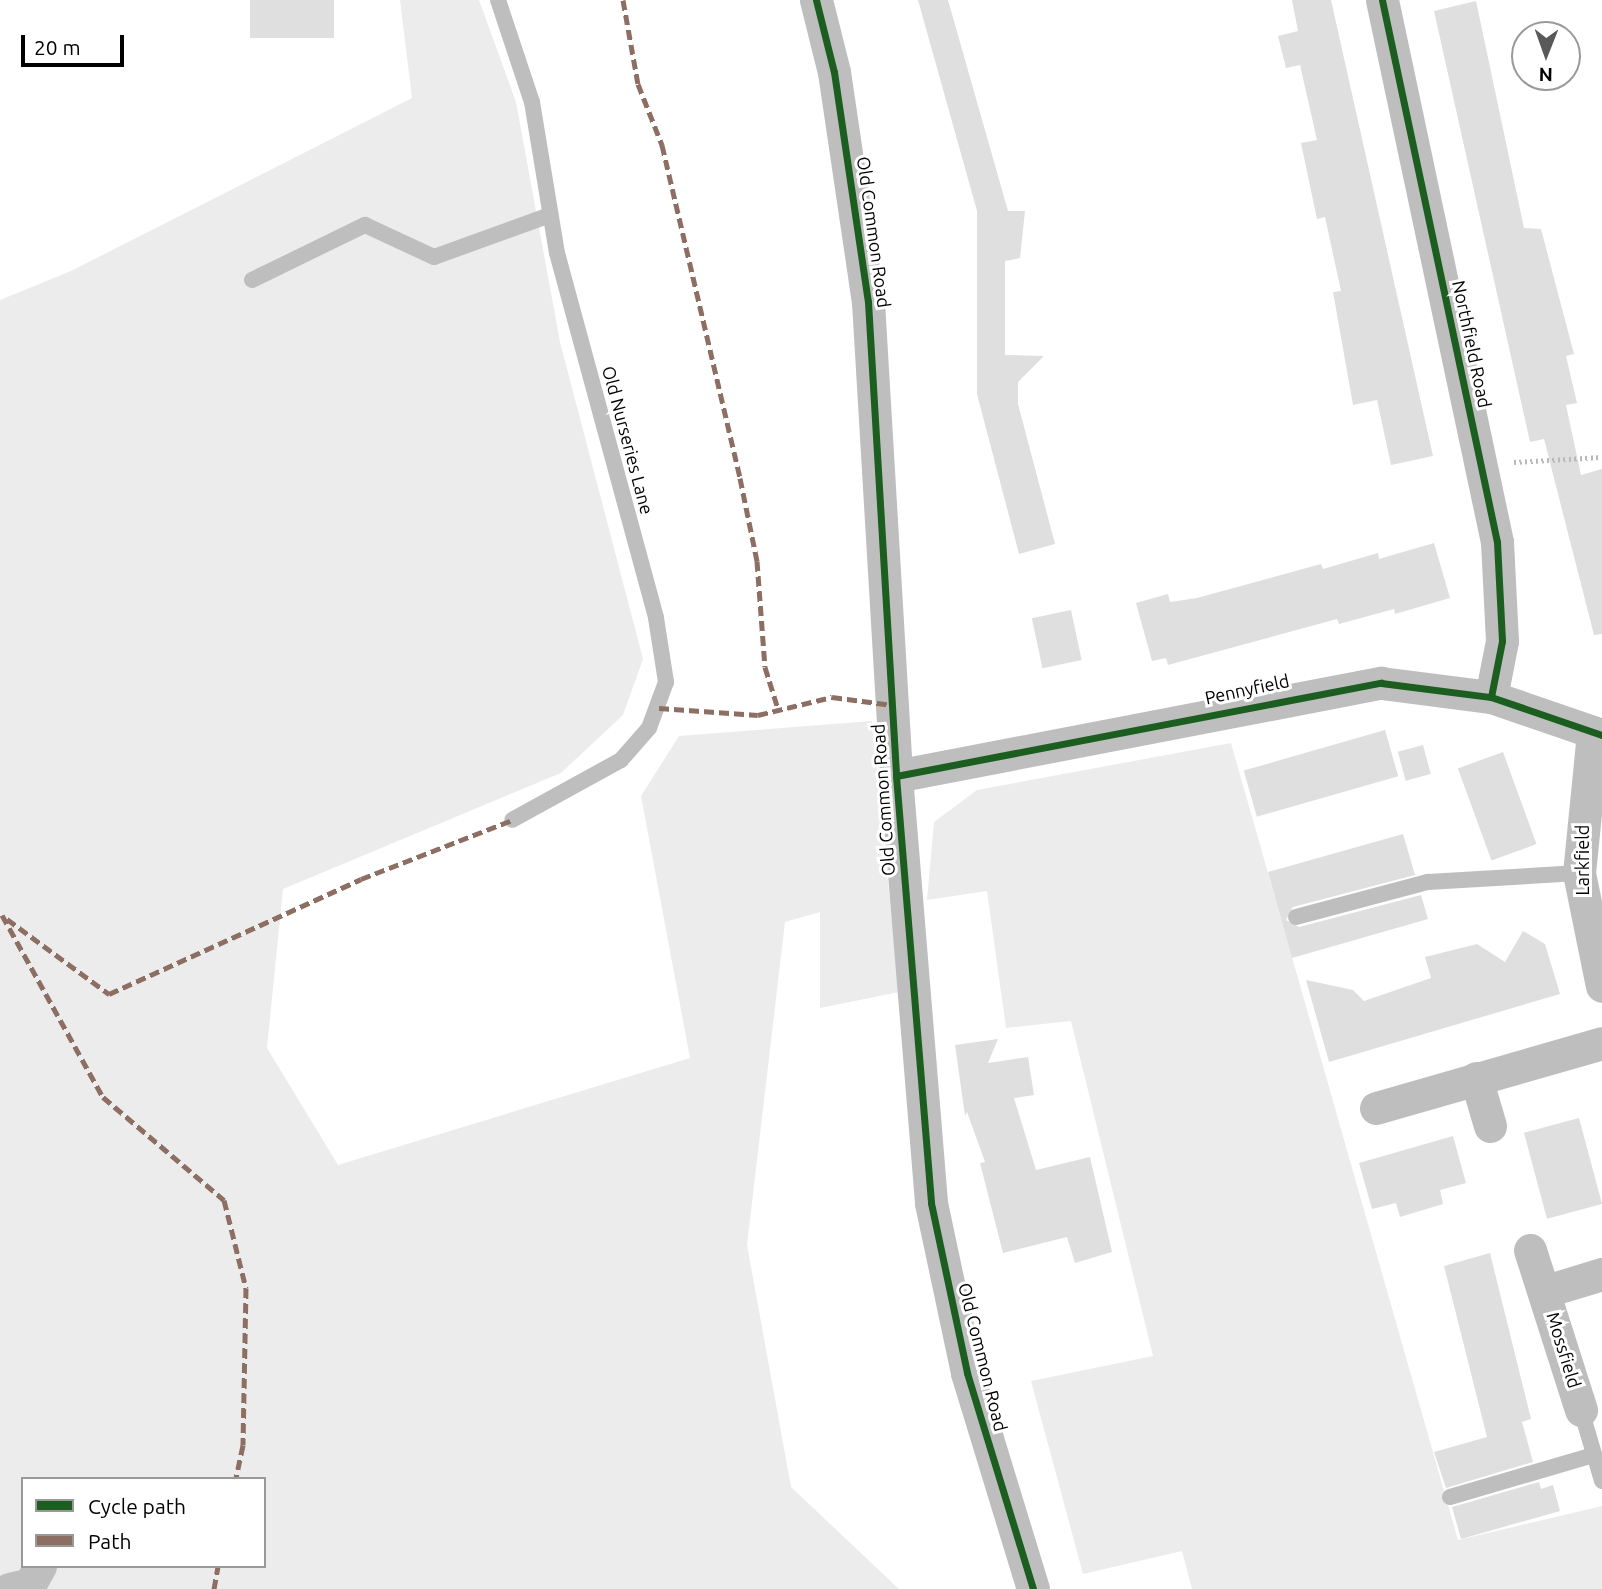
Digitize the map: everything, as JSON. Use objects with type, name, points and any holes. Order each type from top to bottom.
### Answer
[{"type":"street","name":"Old Common Road","points":[[816,0],[834,72],[868,302],[896,776],[931,1203],[967,1373],[1033,1589]]},
{"type":"street","name":"Northfield Road","points":[[1382,0],[1481,463],[1502,585],[1502,641],[1491,696]]},
{"type":"street","name":"Pennyfield","points":[[896,776],[1343,686],[1420,684],[1491,696],[1598,734]]},
{"type":"street","name":"Larkfield","points":[[1598,734],[1579,873],[1602,986]]},
{"type":"street","points":[[1376,1108],[1602,1043]]},
{"type":"street","points":[[1476,1078],[1490,1126]]},
{"type":"street","name":"Mossfield","points":[[1530,1250],[1546,1291],[1581,1410]]},
{"type":"street","name":"Mossfield","points":[[1546,1291],[1602,1275]]},
{"type":"street","points":[[9,1589],[30,1584],[39,1568]]},
{"type":"lane","name":"Old Nurseries Lane","points":[[498,0],[532,102],[550,215],[656,618],[666,682],[649,728],[621,760],[512,820]]},
{"type":"lane","points":[[252,280],[365,225],[434,257],[550,215]]},
{"type":"lane","points":[[1296,917],[1428,882],[1579,873]]},
{"type":"lane","points":[[1581,1410],[1602,1481]]},
{"type":"lane","points":[[1450,1497],[1594,1454]]},
{"type":"path","points":[[1481,463],[1602,457]]},
{"type":"shaded area","points":[[400,0],[479,0],[516,102],[560,342],[643,659],[623,715],[561,773],[283,889],[267,1048],[338,1165],[690,1058],[641,796],[679,736],[872,721],[899,992],[820,1008],[820,912],[785,922],[747,1245],[791,1487],[899,1589],[0,1589],[0,300],[71,271],[412,98]]},
{"type":"shaded area","points":[[1231,743],[1458,1540],[1602,1506],[1602,1589],[1192,1589],[1182,1551],[1083,1574],[1031,1381],[1153,1356],[1071,1021],[1006,1028],[987,891],[927,900],[934,822],[977,790]]},
{"type":"building","points":[[250,0],[334,0],[334,38],[250,38]]},
{"type":"building","points":[[918,0],[948,0],[1008,211],[1025,211],[1020,258],[1005,261],[1005,355],[1044,356],[1018,382],[1018,404],[1055,544],[1019,554],[977,394],[977,211]]},
{"type":"building","points":[[1292,0],[1331,0],[1433,456],[1391,465],[1377,400],[1353,405],[1333,292],[1341,291],[1325,217],[1317,219],[1301,143],[1317,140],[1300,65],[1286,68],[1278,36],[1298,31]]},
{"type":"building","points":[[1476,1],[1524,228],[1541,229],[1574,354],[1566,356],[1577,403],[1566,405],[1581,475],[1602,469],[1602,634],[1594,635],[1544,439],[1530,442],[1434,11]]},
{"type":"building","points":[[1434,543],[1450,598],[1395,614],[1394,609],[1339,624],[1337,619],[1168,665],[1166,658],[1152,661],[1136,603],[1168,594],[1170,602],[1197,598],[1321,564],[1323,569],[1378,553],[1379,559]]},
{"type":"building","points":[[1071,610],[1082,660],[1042,668],[1032,618]]},
{"type":"building","points":[[1385,730],[1398,776],[1257,817],[1244,771]]},
{"type":"building","points":[[1423,745],[1431,774],[1406,781],[1398,752]]},
{"type":"building","points":[[1503,752],[1537,844],[1491,861],[1458,768]]},
{"type":"building","points":[[1403,834],[1415,875],[1293,907],[1286,920],[1299,927],[1421,895],[1428,919],[1292,958],[1268,872]]},
{"type":"building","points":[[1523,931],[1545,944],[1560,994],[1329,1062],[1306,980],[1353,990],[1364,1001],[1431,978],[1425,957],[1477,944],[1505,962]]},
{"type":"building","points":[[998,1039],[988,1063],[1028,1057],[1034,1095],[1014,1098],[1036,1170],[1090,1157],[1112,1252],[1075,1263],[1067,1237],[1003,1253],[980,1163],[985,1162],[967,1112],[965,1116],[955,1045]]},
{"type":"building","points":[[1579,1118],[1602,1204],[1547,1219],[1524,1133]]},
{"type":"building","points":[[1453,1136],[1466,1183],[1440,1190],[1443,1204],[1400,1217],[1396,1203],[1372,1209],[1359,1163]]},
{"type":"building","points":[[1490,1253],[1531,1419],[1522,1422],[1533,1462],[1446,1488],[1434,1452],[1487,1437],[1444,1266]]},
{"type":"building","points":[[1539,1482],[1541,1489],[1553,1485],[1560,1511],[1461,1539],[1452,1507]]},
{"type":"marked path","points":[[623,0],[638,84],[662,145],[740,478],[757,561],[765,667],[779,712]]},
{"type":"marked path","points":[[659,708],[758,715],[832,697],[892,705]]},
{"type":"marked path","points":[[7,919],[109,994],[361,879],[512,820]]},
{"type":"marked path","points":[[2,915],[103,1097],[224,1200],[246,1288],[243,1445],[236,1477]]},
{"type":"marked path","points":[[214,1589],[218,1568]]},
{"type":"cycle path","points":[[816,0],[834,72],[868,302],[896,776],[931,1203],[967,1373],[1033,1589]]},
{"type":"cycle path","points":[[1382,0],[1497,542],[1502,641],[1491,697]]},
{"type":"cycle path","points":[[896,776],[1381,683],[1491,697],[1602,735]]}]
